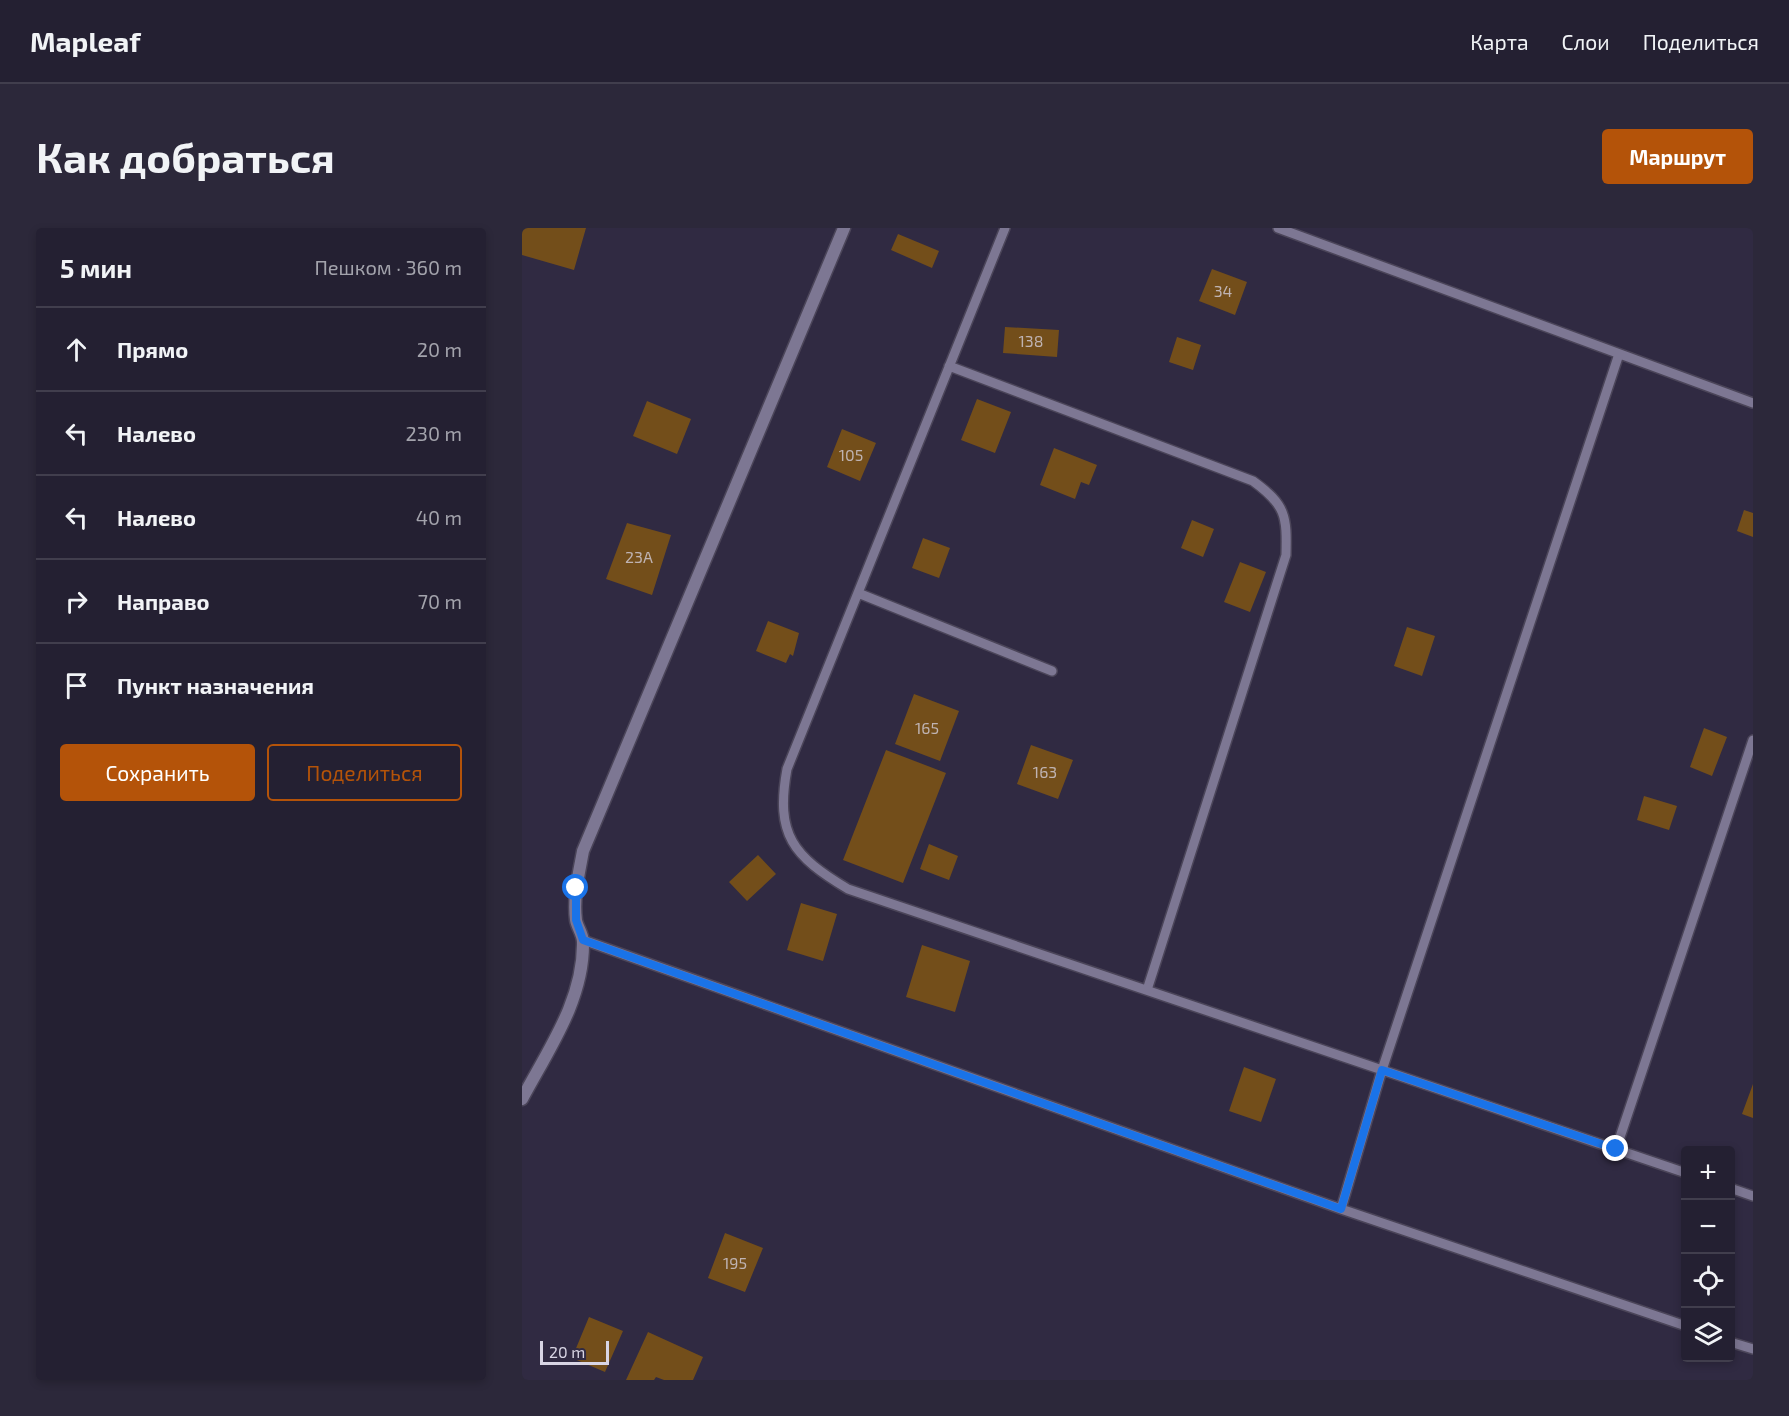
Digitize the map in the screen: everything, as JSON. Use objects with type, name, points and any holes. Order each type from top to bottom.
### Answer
[{"type":"street","points":[[522,1099],[571,1009],[579,976],[583,940],[576,920],[576,888],[583,851],[844,228]]},
{"type":"lane","points":[[1005,228],[788,769],[783,793],[783,820],[794,846],[815,869],[848,889],[1681,1171]]},
{"type":"lane","points":[[1278,228],[1753,403]]},
{"type":"lane","points":[[1341,1209],[1382,1070],[1619,354]]},
{"type":"lane","points":[[949,366],[1253,481],[1274,496],[1287,522],[1286,555],[1147,990]]},
{"type":"lane","points":[[858,593],[1052,671]]},
{"type":"lane","points":[[1616,1149],[1753,740]]},
{"type":"lane","points":[[583,940],[1341,1209],[1681,1324]]},
{"type":"lane","points":[[1735,1189],[1753,1196]]},
{"type":"lane","points":[[1735,1343],[1753,1350]]},
{"type":"building","points":[[522,228],[586,228],[574,270],[522,255]]},
{"type":"building","points":[[898,234],[939,251],[932,268],[891,250]]},
{"type":"building","points":[[1212,269],[1247,282],[1235,315],[1199,301]]},
{"type":"building","points":[[1005,327],[1059,330],[1057,357],[1003,353]]},
{"type":"building","points":[[1177,337],[1201,345],[1193,370],[1169,362]]},
{"type":"building","points":[[977,399],[1011,412],[995,453],[961,440]]},
{"type":"building","points":[[647,401],[691,419],[677,454],[633,436]]},
{"type":"building","points":[[842,429],[876,443],[860,481],[827,467]]},
{"type":"building","points":[[1054,448],[1097,465],[1089,485],[1081,482],[1075,499],[1040,485]]},
{"type":"building","points":[[1744,510],[1753,513],[1753,537],[1737,531]]},
{"type":"building","points":[[1192,520],[1214,529],[1203,557],[1181,548]]},
{"type":"building","points":[[627,523],[671,535],[652,595],[606,579]]},
{"type":"building","points":[[923,538],[950,548],[939,578],[912,568]]},
{"type":"building","points":[[1240,562],[1266,572],[1250,612],[1224,602]]},
{"type":"building","points":[[768,621],[799,633],[793,656],[790,654],[786,663],[756,651]]},
{"type":"building","points":[[1407,627],[1435,636],[1422,676],[1394,666]]},
{"type":"building","points":[[914,694],[959,711],[940,761],[895,744]]},
{"type":"building","points":[[1704,728],[1727,737],[1712,776],[1690,767]]},
{"type":"building","points":[[1031,745],[1073,760],[1058,799],[1017,784]]},
{"type":"building","points":[[886,750],[946,773],[903,883],[843,860]]},
{"type":"building","points":[[1644,796],[1677,806],[1669,830],[1637,820]]},
{"type":"building","points":[[929,844],[958,856],[949,880],[920,869]]},
{"type":"building","points":[[758,855],[776,874],[747,901],[729,882]]},
{"type":"building","points":[[801,903],[837,914],[823,961],[787,950]]},
{"type":"building","points":[[922,945],[970,961],[955,1012],[906,997]]},
{"type":"building","points":[[1244,1067],[1276,1079],[1261,1122],[1229,1111]]},
{"type":"building","points":[[1753,1084],[1753,1118],[1742,1114]]},
{"type":"building","points":[[725,1233],[763,1248],[745,1292],[708,1278]]},
{"type":"building","points":[[589,1317],[623,1331],[605,1372],[572,1358]]},
{"type":"building","points":[[648,1332],[703,1357],[693,1380],[664,1380],[656,1377],[654,1380],[626,1380]]},
{"type":"route","points":[[576,888],[576,920],[583,940],[1341,1209],[1382,1070],[1616,1149]]}]
